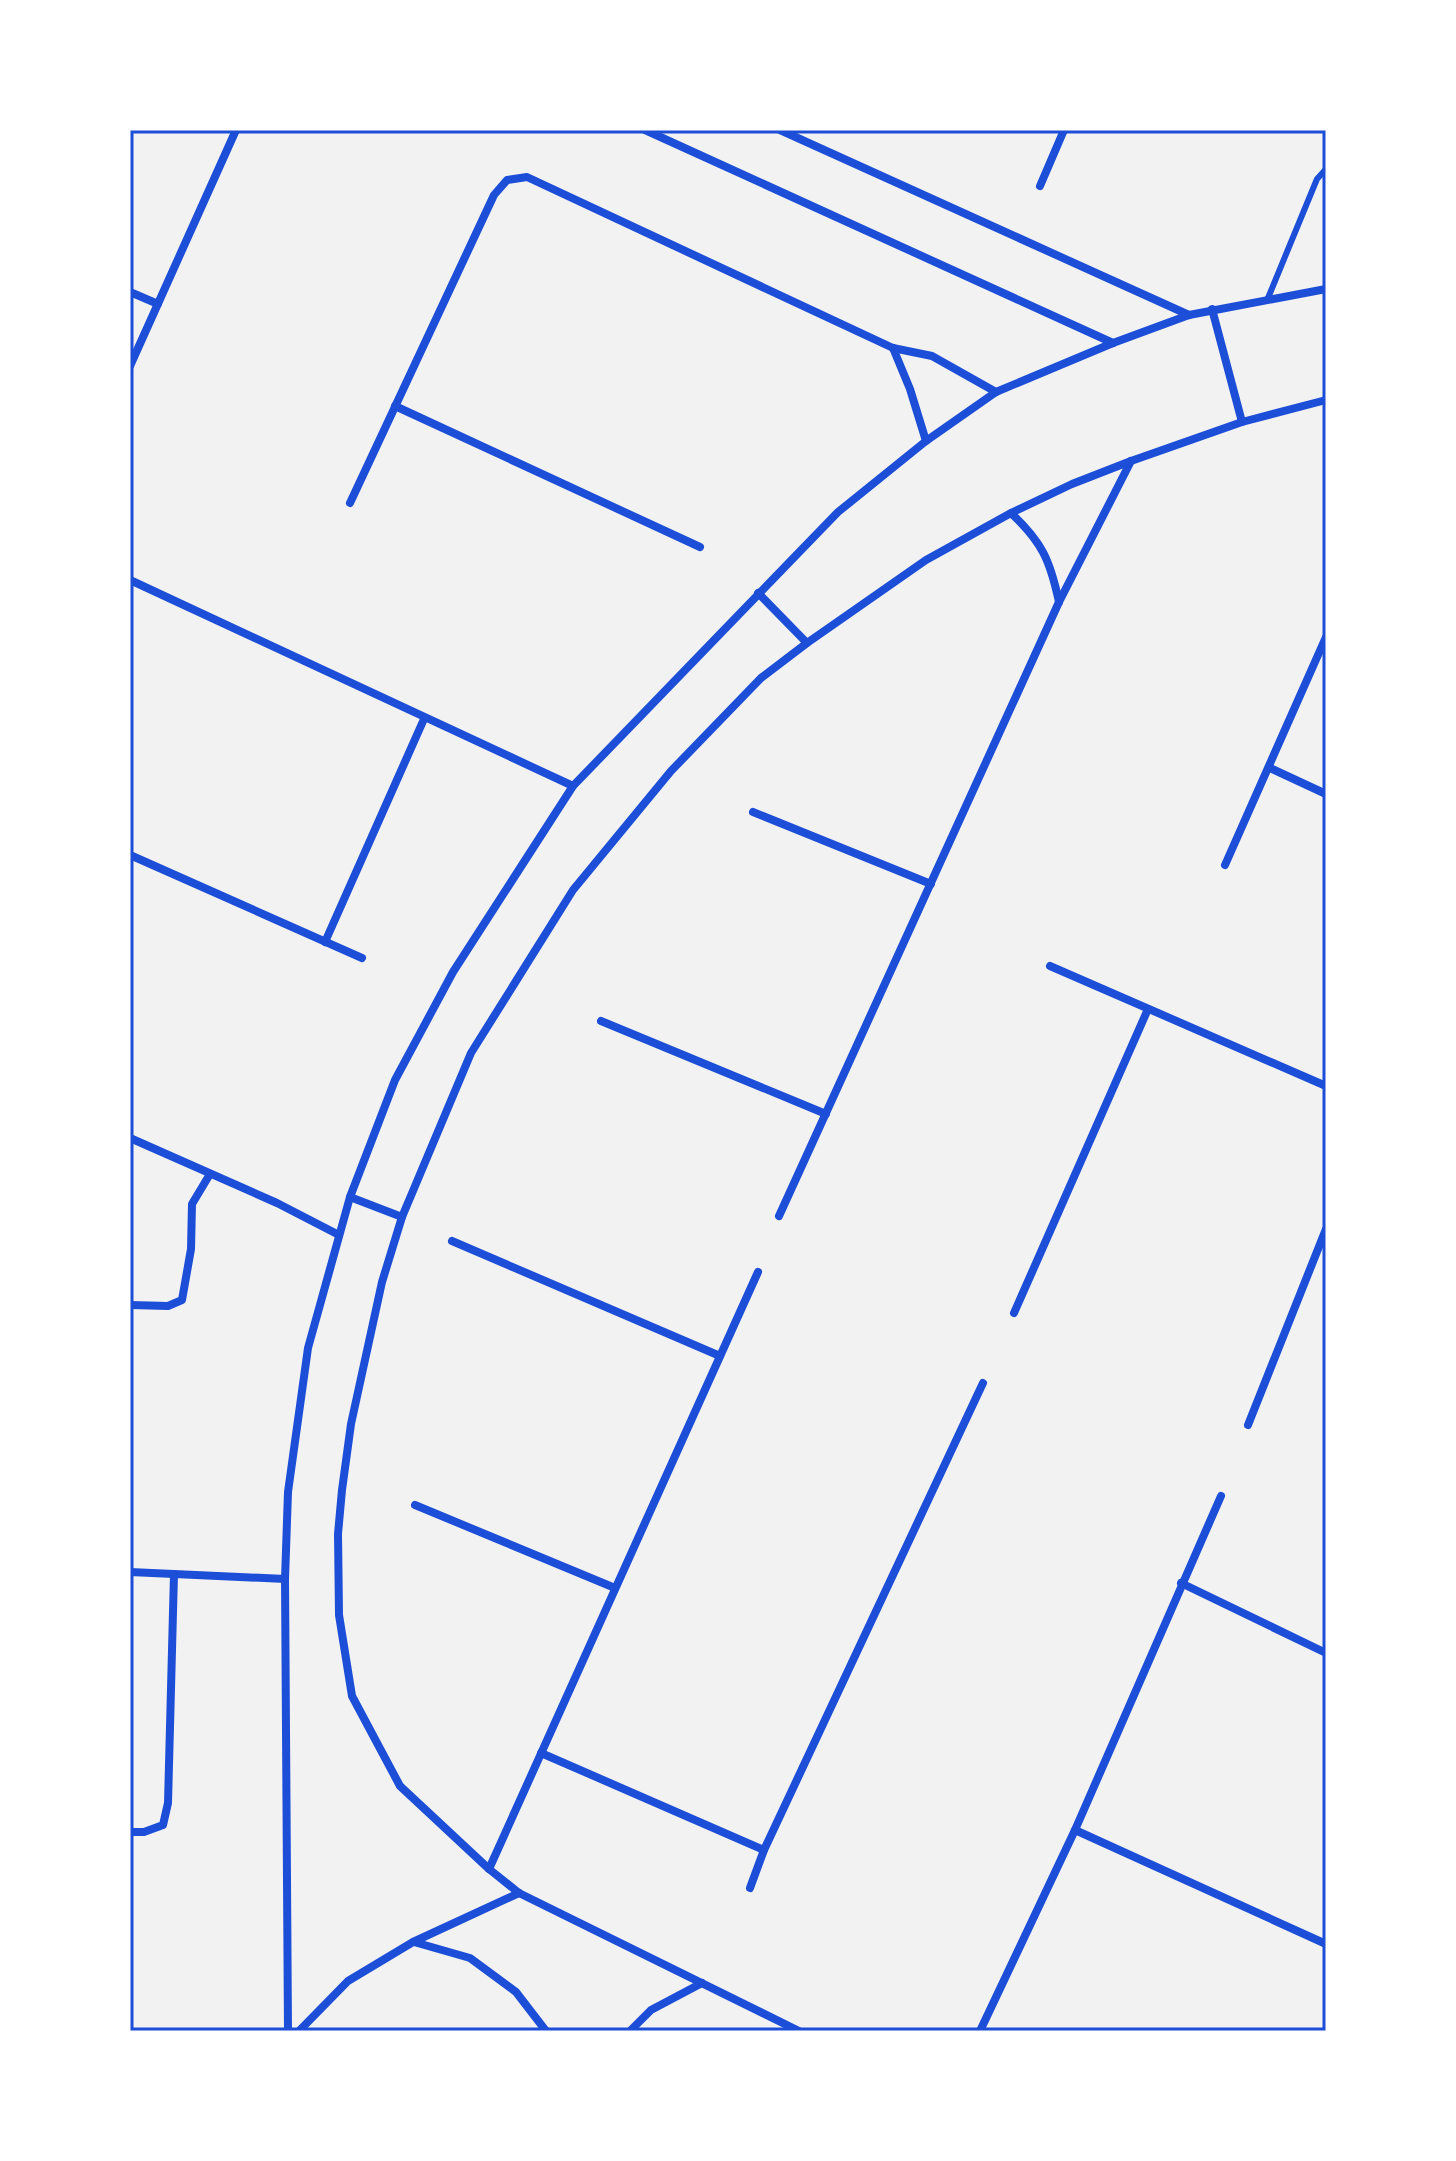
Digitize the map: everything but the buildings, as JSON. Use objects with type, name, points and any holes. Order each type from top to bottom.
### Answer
[{"type":"street","points":[[130,366],[236,130]]},
{"type":"street","points":[[645,130],[1113,343]]},
{"type":"street","points":[[780,130],[1189,315]]},
{"type":"street","points":[[1040,186],[1064,130]]},
{"type":"street","points":[[350,503],[494,195],[507,180],[527,177],[893,348],[932,356],[996,392]]},
{"type":"street","points":[[288,2031],[285,1579],[288,1492],[308,1348],[350,1197],[395,1080],[453,972],[573,786],[838,512],[926,441],[996,392],[1113,343],[1212,309],[1326,289]]},
{"type":"street","points":[[130,292],[158,304]]},
{"type":"street","points":[[1212,309],[1242,422]]},
{"type":"street","points":[[893,348],[926,441]]},
{"type":"street","points":[[799,2031],[519,1893],[400,1786],[352,1696],[339,1615],[338,1534],[351,1424],[382,1282],[402,1217],[471,1053],[573,890],[671,771],[761,678],[926,560],[1011,513],[1131,461],[1242,422],[1326,400]]},
{"type":"street","points":[[395,406],[700,547]]},
{"type":"street","points":[[779,1216],[1059,602],[1131,461]]},
{"type":"street","points":[[1011,513],[1044,549],[1053,571],[1059,602]]},
{"type":"street","points":[[130,580],[573,786]]},
{"type":"street","points":[[758,593],[807,643]]},
{"type":"street","points":[[1225,865],[1326,637]]},
{"type":"street","points":[[325,942],[424,719]]},
{"type":"street","points":[[1270,768],[1326,794]]},
{"type":"street","points":[[753,812],[931,884]]},
{"type":"street","points":[[130,855],[362,958]]},
{"type":"street","points":[[1050,966],[1326,1086]]},
{"type":"street","points":[[1014,1313],[1148,1009]]},
{"type":"street","points":[[601,1021],[826,1114]]},
{"type":"street","points":[[130,1138],[277,1203],[339,1235]]},
{"type":"street","points":[[130,1305],[168,1306],[182,1300],[191,1249],[192,1204],[210,1174]]},
{"type":"street","points":[[350,1197],[402,1217]]},
{"type":"street","points":[[1248,1425],[1326,1229]]},
{"type":"street","points":[[452,1241],[720,1356]]},
{"type":"street","points":[[489,1869],[758,1272]]},
{"type":"street","points":[[750,1888],[764,1850],[983,1383]]},
{"type":"street","points":[[980,2031],[1075,1830],[1221,1496]]},
{"type":"street","points":[[415,1505],[615,1588]]},
{"type":"street","points":[[130,1572],[285,1579]]},
{"type":"street","points":[[130,1832],[144,1832],[163,1825],[168,1803],[174,1574]]},
{"type":"street","points":[[1181,1583],[1326,1653]]},
{"type":"street","points":[[541,1753],[764,1850]]},
{"type":"street","points":[[1075,1830],[1326,1944]]},
{"type":"street","points":[[299,2031],[348,1981],[413,1942],[519,1893]]},
{"type":"street","points":[[413,1942],[470,1958],[516,1992],[546,2031]]},
{"type":"street","points":[[630,2031],[651,2010],[702,1983]]},
{"type":"lane","points":[[1268,298],[1317,179],[1326,169]]}]
